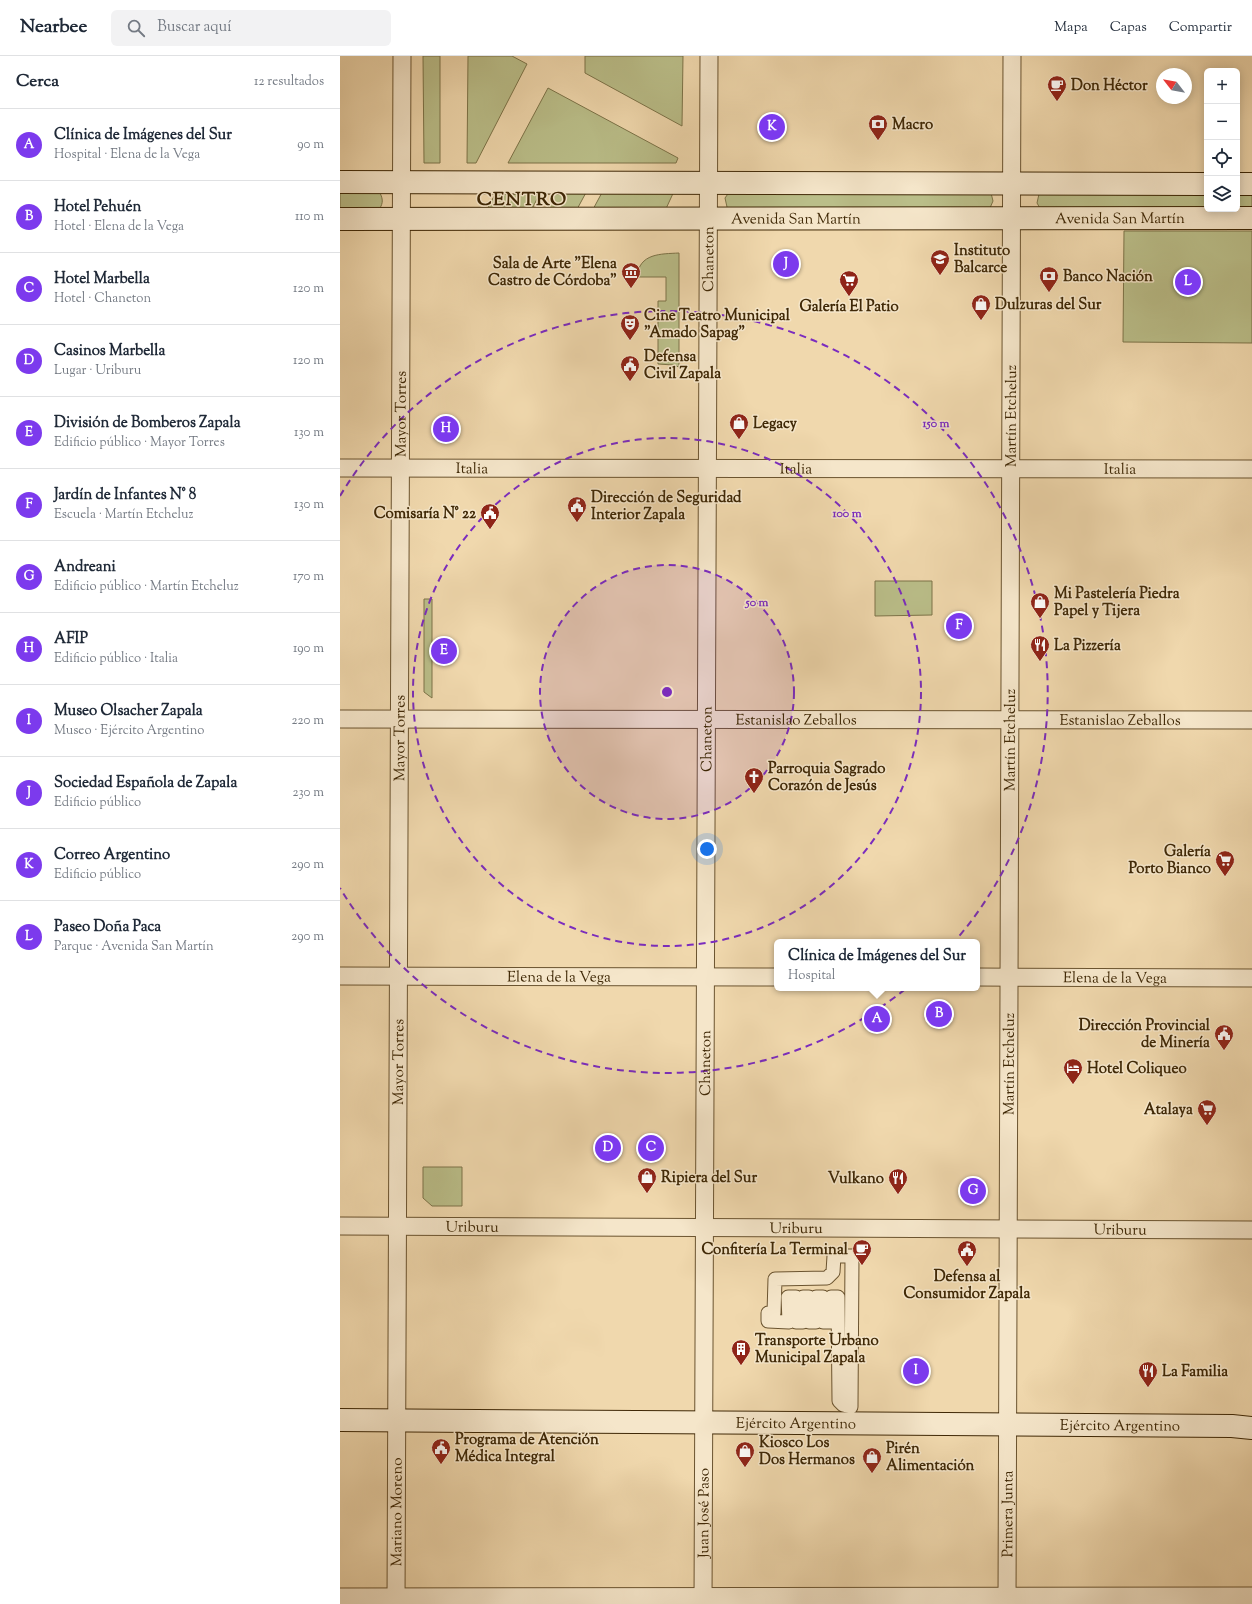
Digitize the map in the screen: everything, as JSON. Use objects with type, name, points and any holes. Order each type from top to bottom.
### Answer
[{"type":"main road","points":[[340,182],[1204,184]]},
{"type":"main road","points":[[1240,184],[1252,184]]},
{"type":"main road","name":"Avenida San Martín","points":[[340,219],[1252,218]]},
{"type":"main road","name":"Ejército Argentino","points":[[340,1420],[1007,1424],[1232,1426],[1252,1428]]},
{"type":"street","name":"Mayor Torres","points":[[396,1421],[402,56]]},
{"type":"street","name":"Chaneton","points":[[703,1422],[708,56]]},
{"type":"street","name":"Martín Etcheluz","points":[[1007,1424],[1012,56]]},
{"type":"street","name":"Italia","points":[[340,468],[1252,469]]},
{"type":"street","name":"Estanislao Zeballos","points":[[340,720],[1252,720]]},
{"type":"street","name":"Elena de la Vega","points":[[340,976],[774,977]]},
{"type":"street","name":"Elena de la Vega","points":[[980,977],[1252,978]]},
{"type":"street","name":"Uriburu","points":[[340,1226],[1252,1230]]},
{"type":"street","points":[[834,1256],[852,1256],[851,1407],[843,1405],[840,1401],[838,1297],[831,1297],[831,1322],[823,1322],[823,1297],[816,1297],[816,1322],[809,1322],[810,1297],[803,1297],[803,1322],[796,1322],[796,1297],[788,1297],[789,1322],[768,1321],[768,1313],[774,1313],[775,1279],[828,1278],[832,1272],[834,1256]]},
{"type":"street","name":"Mariano Moreno","points":[[396,1421],[396,1600]]},
{"type":"street","name":"Juan José Paso","points":[[703,1422],[703,1601]]},
{"type":"street","name":"Primera Junta","points":[[1007,1424],[1007,1601]]},
{"type":"street","points":[[340,1597],[396,1600],[1007,1601],[1252,1596]]},
{"type":"green space","points":[[423,56],[440,56],[440,163],[424,163]]},
{"type":"green space","points":[[468,56],[512,56],[527,64],[476,163],[467,163]]},
{"type":"green space","points":[[585,56],[683,56],[682,126],[585,73]]},
{"type":"green space","points":[[548,88],[678,158],[676,163],[508,163]]},
{"type":"green space","points":[[499,187],[543,187],[530,213],[485,213]]},
{"type":"green space","points":[[559,187],[589,187],[575,213],[545,213]]},
{"type":"green space","points":[[605,187],[676,187],[664,213],[591,213]]},
{"type":"green space","points":[[340,188],[380,193],[382,197],[381,206],[380,208],[340,213]]},
{"type":"green space","points":[[1204,188],[1204,212],[1240,212],[1240,188],[1252,188],[1252,213],[1041,210],[1037,203],[1039,194]]},
{"type":"green space","points":[[730,191],[991,193],[993,201],[990,208],[729,210],[725,198]]},
{"type":"green space","points":[[1124,231],[1252,231],[1252,343],[1123,342]]},
{"type":"green space","points":[[679,253],[679,367],[658,364],[658,301],[666,301],[666,277],[637,277],[642,263],[646,259],[652,256]]},
{"type":"green space","points":[[875,581],[932,581],[932,615],[875,616]]},
{"type":"green space","points":[[424,599],[432,599],[432,698],[424,692]]},
{"type":"green space","points":[[423,1167],[462,1167],[462,1206],[432,1206],[423,1198]]},
{"type":"place","name":"Don Héctor","points":[[1057,102]]},
{"type":"place","name":"Correo Argentino","points":[[772,127]]},
{"type":"place","name":"Macro","points":[[878,141]]},
{"type":"place","name":"Sociedad Española de Zapala","points":[[786,264]]},
{"type":"place","name":"Instituto Balcarce","points":[[940,276]]},
{"type":"place","name":"Paseo Doña Paca","points":[[1188,282]]},
{"type":"place","name":"Sala de Arte \"Elena Castro de Córdoba\"","points":[[631,289]]},
{"type":"place","name":"Banco Nación","points":[[1049,293]]},
{"type":"place","name":"Galería El Patio","points":[[849,297]]},
{"type":"place","name":"Dulzuras del Sur","points":[[981,321]]},
{"type":"place","name":"Cine Teatro Municipal \"Amado Sapag\"","points":[[630,341]]},
{"type":"place","name":"Defensa Civil Zapala","points":[[630,382]]},
{"type":"place","name":"AFIP","points":[[446,429]]},
{"type":"place","name":"Legacy","points":[[739,440]]},
{"type":"place","name":"Dirección de Seguridad Interior Zapala","points":[[577,523]]},
{"type":"place","name":"Comisaría N° 22","points":[[490,530]]},
{"type":"place","name":"Mi Pastelería Piedra Papel y Tijera","points":[[1040,619]]},
{"type":"place","name":"Jardín de Infantes N° 8","points":[[959,626]]},
{"type":"place","name":"División de Bomberos Zapala","points":[[444,651]]},
{"type":"place","name":"La Pizzería","points":[[1040,662]]},
{"type":"place","name":"Parroquia Sagrado Corazón de Jesús","points":[[754,794]]},
{"type":"place","name":"Galería Porto Bianco","points":[[1225,877]]},
{"type":"place","name":"Hotel Pehuén","points":[[939,1014]]},
{"type":"place","name":"Clínica de Imágenes del Sur","points":[[877,1019]]},
{"type":"place","name":"Dirección Provincial de Minería","points":[[1224,1051]]},
{"type":"place","name":"Hotel Coliqueo","points":[[1073,1085]]},
{"type":"place","name":"Atalaya","points":[[1207,1126]]},
{"type":"place","name":"Casinos Marbella","points":[[608,1148]]},
{"type":"place","name":"Hotel Marbella","points":[[651,1148]]},
{"type":"place","name":"Andreani","points":[[973,1191]]},
{"type":"place","name":"Ripiera del Sur","points":[[647,1194]]},
{"type":"place","name":"Vulkano","points":[[898,1195]]},
{"type":"place","name":"Confitería La Terminal","points":[[862,1266]]},
{"type":"place","name":"Defensa al Consumidor Zapala","points":[[967,1267]]},
{"type":"place","name":"Transporte Urbano Municipal Zapala","points":[[741,1366]]},
{"type":"place","name":"Museo Olsacher Zapala","points":[[916,1371]]},
{"type":"place","name":"La Familia","points":[[1148,1388]]},
{"type":"place","name":"Programa de Atención Médica Integral","points":[[441,1465]]},
{"type":"place","name":"Kiosco Los Dos Hermanos","points":[[745,1468]]},
{"type":"place","name":"Pirén Alimentación","points":[[872,1474]]},
{"type":"district","name":"CENTRO","points":[[522,198]]}]
